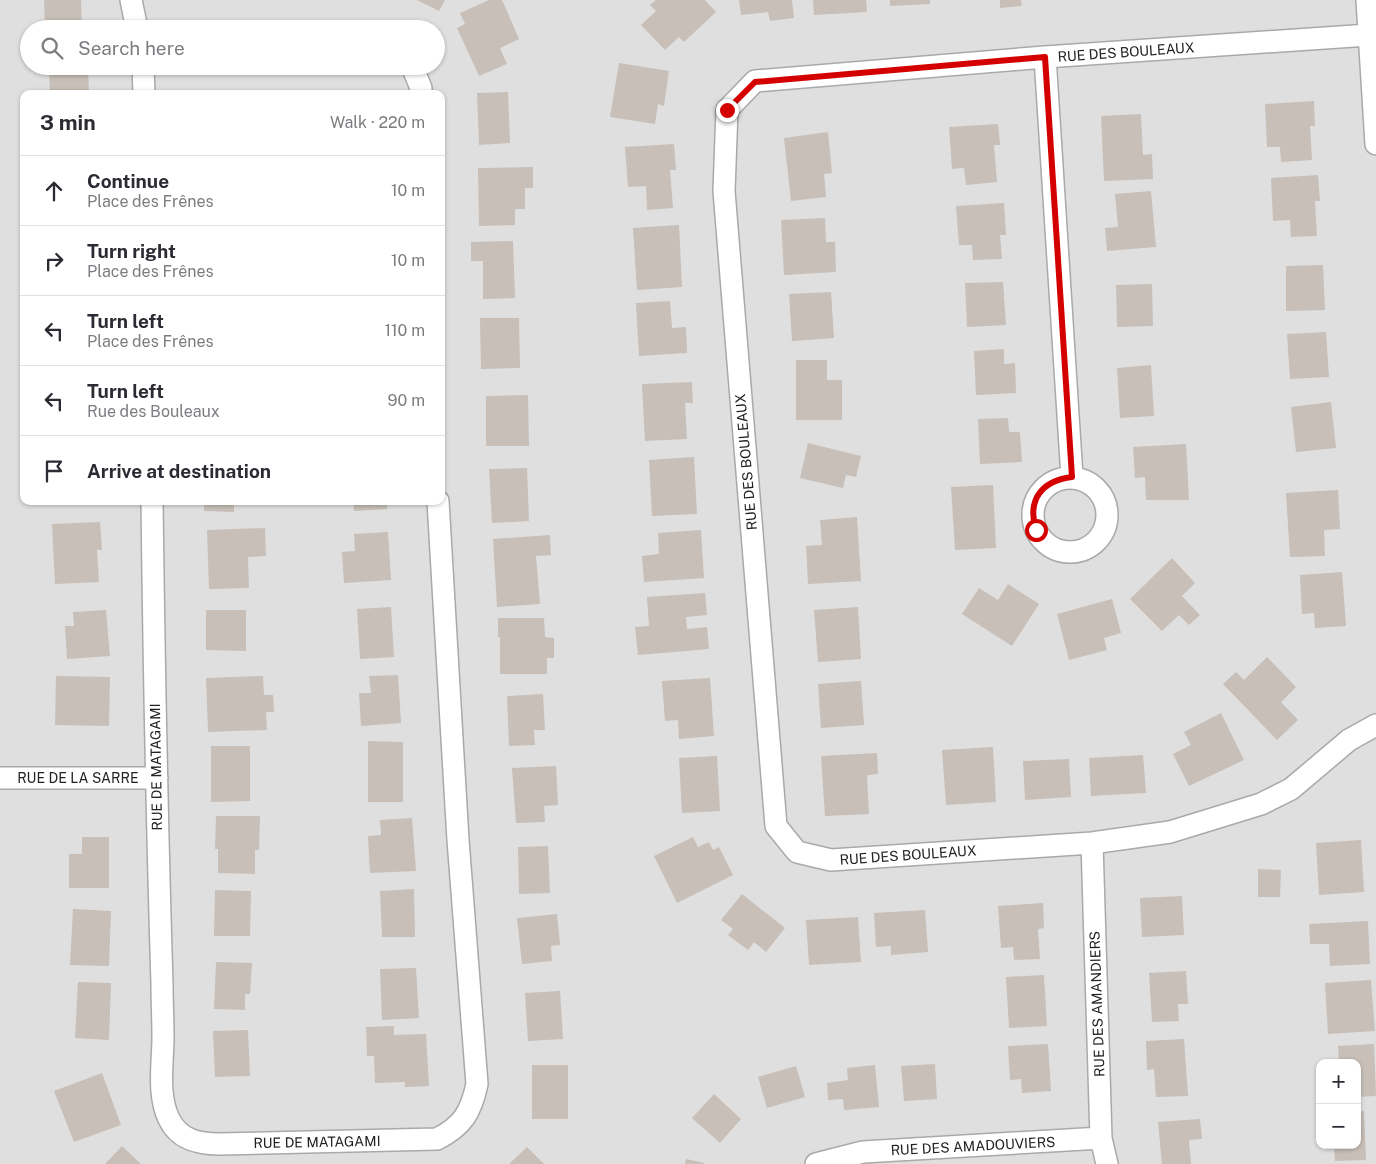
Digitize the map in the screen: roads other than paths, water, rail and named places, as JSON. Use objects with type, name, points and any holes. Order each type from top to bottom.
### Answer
[{"type":"street","points":[[131,0],[135,20]]},
{"type":"street","points":[[1366,0],[1376,144]]},
{"type":"street","name":"RUE DES BOULEAUX","points":[[1369,35],[1045,57],[755,82],[727,110],[724,191],[776,826],[797,852],[831,860],[1092,843],[1170,832],[1261,804],[1291,788],[1349,740],[1376,725]]},
{"type":"street","points":[[1045,57],[1072,477]]},
{"type":"street","points":[[143,75],[144,90]]},
{"type":"street","points":[[416,75],[421,90]]},
{"type":"street","name":"RUE DE MATAGAMI","points":[[152,505],[163,1034],[162,1089],[169,1120],[186,1139],[201,1144],[437,1139],[453,1131],[464,1118],[473,1102],[477,1084],[458,840],[438,505]]},
{"type":"street","name":"RUE DE LA SARRE","points":[[0,778],[157,778]]},
{"type":"street","name":"RUE DES AMANDIERS","points":[[1092,843],[1101,1138],[1107,1164]]},
{"type":"street","name":"RUE DES AMADOUVIERS","points":[[816,1164],[863,1152],[1101,1138]]}]
